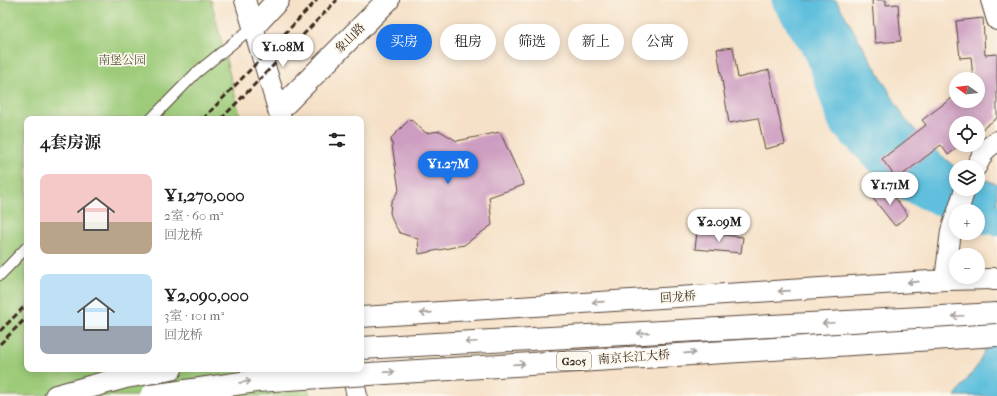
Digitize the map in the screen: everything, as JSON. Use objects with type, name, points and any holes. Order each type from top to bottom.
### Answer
[{"type":"main road","points":[[254,26],[278,0]]},
{"type":"main road","name":"象山路","points":[[280,115],[388,0]]},
{"type":"main road","name":"南京长江大桥","points":[[364,348],[997,314]]},
{"type":"main road","name":"南京长江大桥","points":[[151,396],[256,381],[997,335]]},
{"type":"main road","points":[[56,396],[126,377],[154,372]]},
{"type":"street","points":[[245,0],[280,115]]},
{"type":"street","points":[[992,0],[997,20]]},
{"type":"street","points":[[980,160],[985,150],[997,141]]},
{"type":"street","points":[[945,280],[950,240]]},
{"type":"street","name":"回龙桥","points":[[364,317],[945,280],[996,279]]},
{"type":"street","points":[[352,372],[358,396]]},
{"type":"lane","points":[[154,116],[196,73],[254,26]]},
{"type":"lane","points":[[0,275],[24,250]]},
{"type":"green space","name":"南堡公园","points":[[0,0],[211,0],[240,116],[24,116],[24,372],[304,372],[310,396],[0,396]]},
{"type":"water","points":[[794,0],[836,0],[905,119],[930,146],[949,162],[949,196],[985,196],[985,180],[997,184],[997,216],[985,212],[985,204],[959,204],[950,201],[901,172],[875,149],[851,114]]},
{"type":"water","points":[[997,322],[997,396],[955,396],[978,365]]},
{"type":"building","points":[[872,0],[886,0],[886,5],[898,4],[901,41],[875,43]]},
{"type":"building","points":[[983,18],[985,55],[997,54],[997,118],[985,127],[985,116],[949,116],[949,152],[952,152],[948,155],[941,145],[897,179],[882,159],[926,125],[922,120],[949,100],[949,108],[985,108],[985,72],[972,72],[971,57],[960,58],[956,21]]},
{"type":"building","points":[[733,47],[738,78],[769,70],[785,144],[765,149],[758,118],[729,123],[717,49]]},
{"type":"building","points":[[410,119],[426,133],[440,131],[457,141],[500,132],[524,185],[489,197],[492,225],[464,245],[419,254],[418,239],[400,233],[394,224],[390,213],[391,202],[399,190],[391,138]]},
{"type":"building","points":[[886,186],[908,215],[895,226],[872,197]]},
{"type":"building","points":[[697,232],[743,237],[741,253],[695,249]]},
{"type":"waterway","points":[[787,0],[821,54],[844,123],[908,186],[945,202]]},
{"type":"waterway","points":[[985,218],[997,220]]},
{"type":"railway","points":[[206,116],[317,0]]},
{"type":"railway","points":[[224,116],[337,0]]},
{"type":"railway","points":[[0,331],[24,307]]},
{"type":"railway","points":[[0,344],[24,320]]}]
